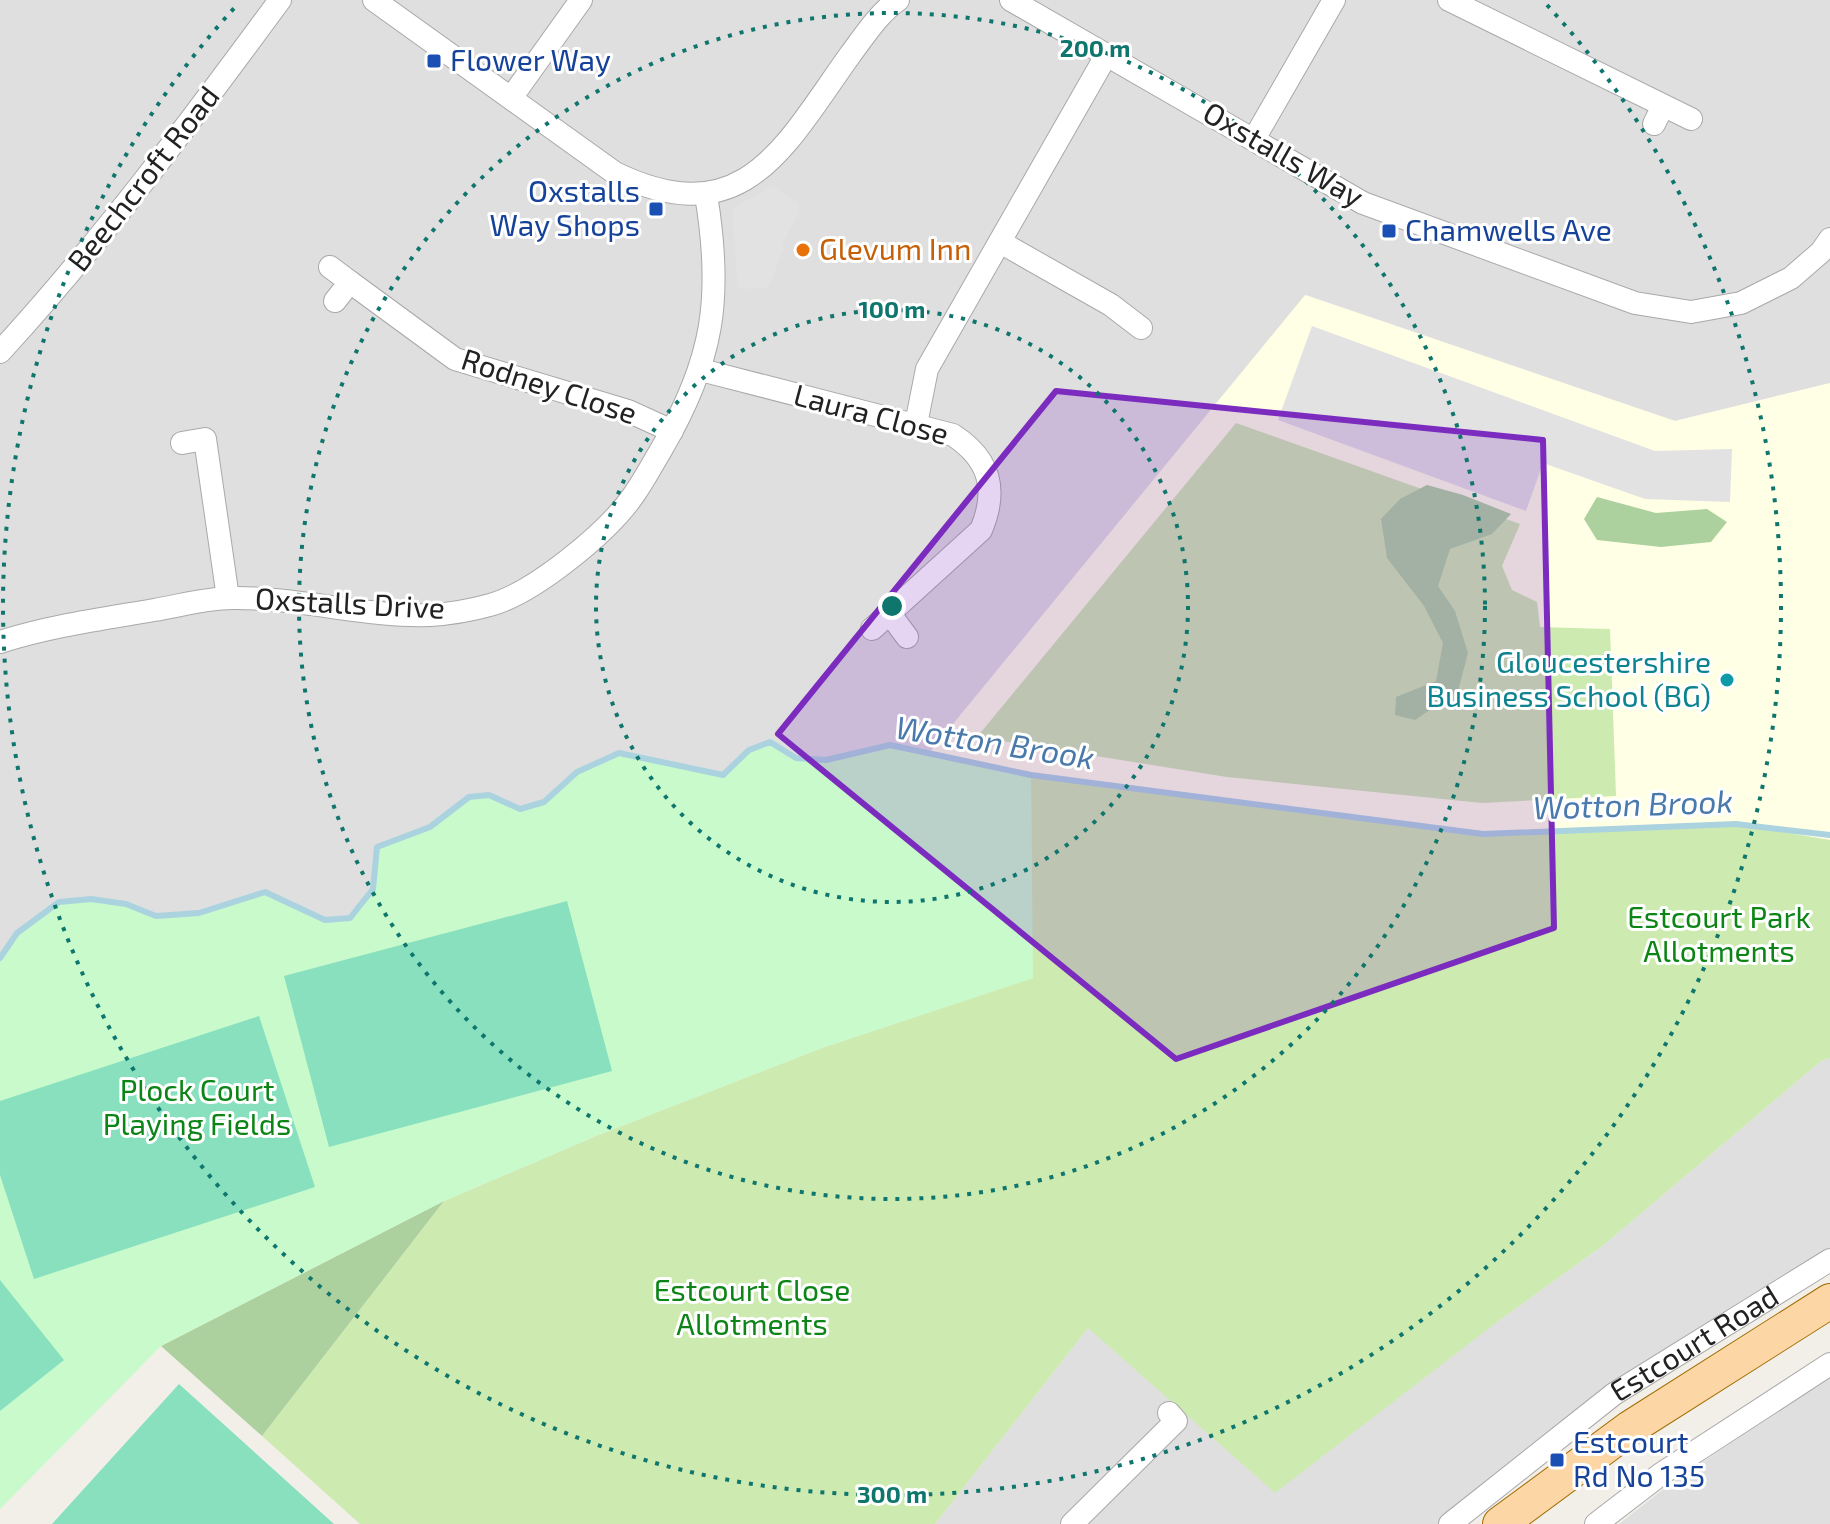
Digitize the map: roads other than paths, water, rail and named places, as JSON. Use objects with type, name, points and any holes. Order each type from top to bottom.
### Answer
[{"type":"main road","name":"Estcourt Road","points":[[1500,1524],[1630,1428],[1830,1301]]},
{"type":"main road","name":"Estcourt Road","points":[[1539,1524],[1638,1446],[1830,1328]]},
{"type":"street","name":"Beechcroft Road","points":[[0,352],[83,258],[196,114],[280,0]]},
{"type":"street","points":[[374,0],[615,173],[660,191],[706,195],[753,174],[779,153],[876,20],[898,0]]},
{"type":"street","points":[[511,98],[581,0]]},
{"type":"street","name":"Oxstalls Way","points":[[1011,0],[1363,203],[1635,303],[1691,312],[1741,303],[1791,278],[1821,252],[1830,239]]},
{"type":"street","points":[[1254,139],[1334,0]]},
{"type":"street","points":[[1449,0],[1659,115],[1691,119]]},
{"type":"street","points":[[916,424],[927,369],[1107,54]]},
{"type":"street","name":"Oxstalls Drive","points":[[0,642],[32,631],[228,598],[286,600],[360,611],[432,615],[492,605],[541,580],[587,544],[631,499],[672,431],[701,370],[715,302],[712,233],[706,195]]},
{"type":"street","points":[[1000,242],[1111,305],[1141,328]]},
{"type":"street","name":"Rodney Close","points":[[330,267],[455,359],[628,411],[672,431]]},
{"type":"street","points":[[335,301],[350,282]]},
{"type":"street","name":"Laura Close","points":[[701,370],[953,435],[969,445],[982,459],[990,491],[989,512],[981,530],[872,629]]},
{"type":"street","points":[[182,443],[205,439],[228,598]]},
{"type":"street","points":[[890,614],[907,637]]},
{"type":"street","name":"Estcourt Road","points":[[1450,1524],[1614,1394],[1830,1260]]},
{"type":"street","points":[[1596,1524],[1661,1474],[1830,1364]]},
{"type":"street","points":[[1072,1524],[1176,1420]]},
{"type":"waterway","name":"Wotton Brook","points":[[0,958],[17,933],[59,902],[91,899],[126,904],[156,916],[199,913],[265,892],[325,920],[350,918],[373,889],[377,847],[430,827],[469,797],[489,795],[520,809],[544,802],[577,772],[619,753],[723,775],[749,750],[770,742],[796,758],[826,760],[890,745],[1031,775],[1483,834],[1736,824],[1830,835]]},
{"type":"place","name":"Flower Way","points":[[434,61]]},
{"type":"place","name":"Oxstalls Way Shops","points":[[656,209]]},
{"type":"place","name":"Chamwells Ave","points":[[1389,231]]},
{"type":"place","name":"Glevum Inn","points":[[803,250]]},
{"type":"place","name":"Gloucestershire Business School (BG)","points":[[1727,680]]},
{"type":"place","name":"Estcourt Rd No 135","points":[[1557,1460]]},
{"type":"park label","name":"Estcourt Park Allotments","points":[[1719,935]]},
{"type":"park label","name":"Plock Court Playing Fields","points":[[197,1108]]},
{"type":"park label","name":"Estcourt Close Allotments","points":[[752,1308]]}]
